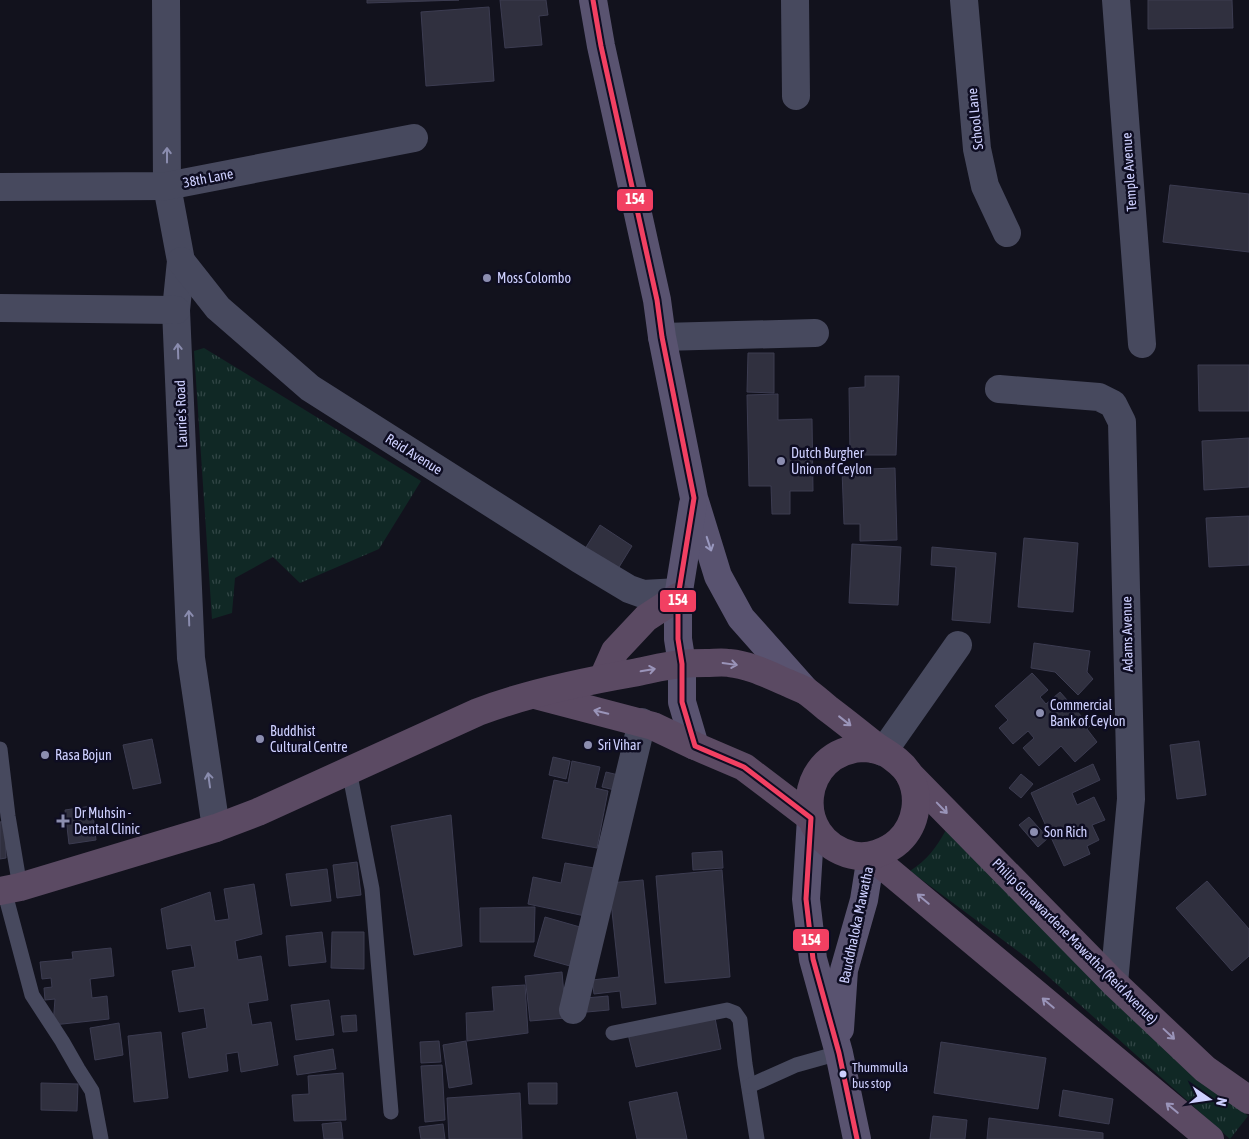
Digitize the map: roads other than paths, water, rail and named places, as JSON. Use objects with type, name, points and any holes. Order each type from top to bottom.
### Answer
[{"type":"highway","points":[[603,678],[615,651],[646,618],[678,594]]},
{"type":"highway","points":[[8,890],[216,828],[258,812],[504,702],[603,678],[682,664],[730,663],[761,671],[806,692],[883,752],[898,760],[908,773],[915,789],[916,805],[913,822],[904,836],[892,847],[871,856],[841,852],[828,844],[818,832],[811,818],[809,798],[813,782],[821,767],[834,756],[850,750],[867,748],[883,752]]},
{"type":"highway","points":[[532,695],[653,726],[744,767],[811,818]]},
{"type":"highway","name":"Philip Gunawardene Mawatha (Reid Avenue)","points":[[908,773],[1114,983],[1206,1069],[1249,1100]]},
{"type":"highway","points":[[871,856],[1210,1139]]},
{"type":"main road","points":[[593,0],[601,46],[657,300],[662,337],[694,498],[718,576],[740,618],[806,692]]},
{"type":"main road","points":[[694,498],[678,594],[678,639],[682,664],[682,702],[695,746]]},
{"type":"main road","name":"Bauddhaloka Mawatha","points":[[811,818],[806,898],[813,959],[839,1053],[857,1139]]},
{"type":"main road","name":"Bauddhaloka Mawatha","points":[[839,1053],[844,970],[864,900],[871,856]]},
{"type":"street","name":"Laurie's Road","points":[[166,0],[167,186],[181,261],[176,310],[191,658],[216,828]]},
{"type":"street","points":[[795,0],[796,96]]},
{"type":"street","name":"School Lane","points":[[964,0],[977,149],[985,186],[1007,233]]},
{"type":"street","name":"Temple Avenue","points":[[1116,0],[1142,344]]},
{"type":"street","name":"38th Lane","points":[[0,187],[167,186],[414,138]]},
{"type":"street","name":"Reid Avenue","points":[[181,261],[218,308],[310,388],[629,589],[643,594],[678,594]]},
{"type":"street","points":[[0,308],[176,310]]},
{"type":"street","points":[[662,337],[815,333]]},
{"type":"street","name":"Adams Avenue","points":[[999,389],[1099,396],[1113,404],[1122,422],[1131,799],[1114,983]]},
{"type":"street","points":[[883,752],[958,645]]},
{"type":"street","points":[[573,1010],[642,722]]},
{"type":"lane","points":[[0,749],[8,816],[8,890],[32,995],[92,1091],[101,1139]]},
{"type":"lane","points":[[349,770],[372,889],[391,1112]]},
{"type":"lane","points":[[613,1033],[727,1010],[735,1013],[740,1020],[757,1139]]},
{"type":"lane","points":[[749,1086],[796,1065],[839,1053]]},
{"type":"place","name":"Moss Colombo","points":[[487,278]]},
{"type":"place","name":"Dutch Burgher Union of Ceylon","points":[[781,461]]},
{"type":"place","name":"Commercial Bank of Ceylon","points":[[1040,713]]},
{"type":"place","name":"Buddhist Cultural Centre","points":[[260,739]]},
{"type":"place","name":"Sri Vihar","points":[[588,745]]},
{"type":"place","name":"Rasa Bojun","points":[[45,755]]},
{"type":"place","name":"Dr Muhsin - Dental Clinic","points":[[63,821]]},
{"type":"place","name":"Son Rich","points":[[1034,832]]},
{"type":"place","name":"Thummulla bus stop","points":[[843,1074]]}]
